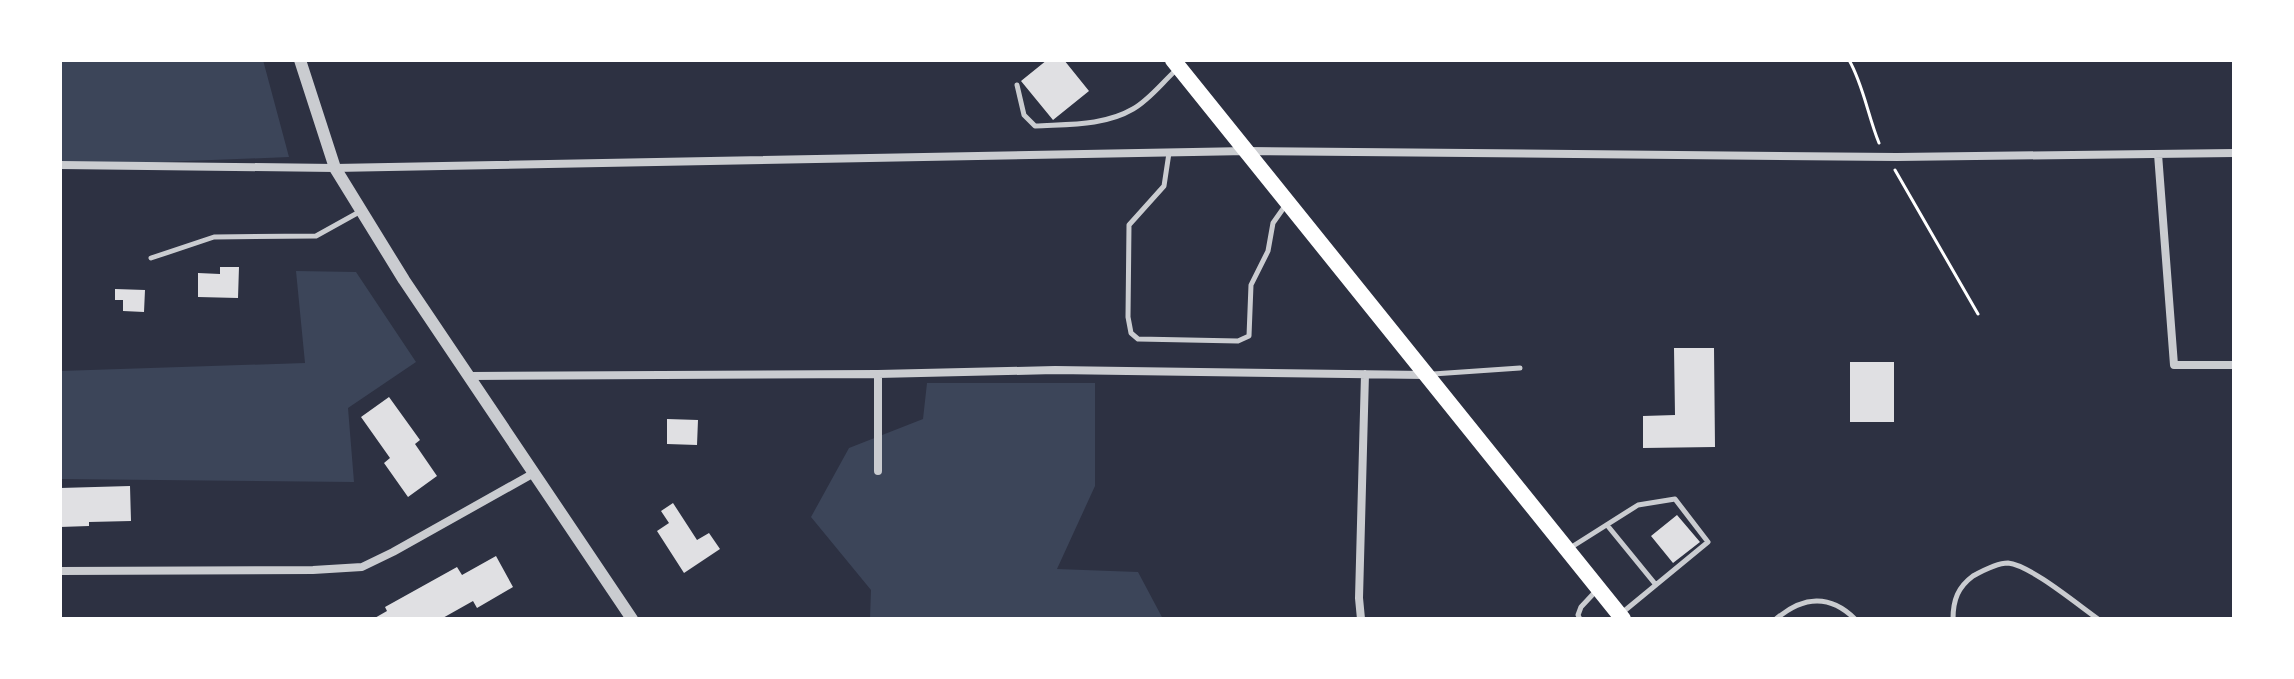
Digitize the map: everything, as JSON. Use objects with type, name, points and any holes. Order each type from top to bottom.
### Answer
[{"type":"main road","points":[[1176,64],[1621,617]]},
{"type":"street","points":[[300,60],[335,168],[404,280],[632,619]]},
{"type":"street","points":[[60,165],[335,168],[1247,151],[1887,157],[2234,153]]},
{"type":"street","points":[[2158,154],[2174,365],[2234,365]]},
{"type":"street","points":[[470,376],[1055,370],[1428,375]]},
{"type":"street","points":[[878,374],[878,471]]},
{"type":"street","points":[[1361,619],[1365,374]]},
{"type":"street","points":[[60,571],[362,567],[534,473]]},
{"type":"lane","points":[[1017,85],[1024,115],[1035,126],[1091,123],[1135,108],[1176,64]]},
{"type":"lane","points":[[1169,153],[1164,186],[1129,225],[1128,317],[1131,333],[1138,339],[1238,341],[1249,336],[1251,285],[1268,251],[1273,223],[1288,202]]},
{"type":"lane","points":[[151,258],[214,237],[316,236],[362,211]]},
{"type":"lane","points":[[1428,375],[1520,368]]},
{"type":"lane","points":[[1567,549],[1638,505],[1675,499],[1708,542],[1621,617]]},
{"type":"lane","points":[[1607,525],[1656,585]]},
{"type":"lane","points":[[1953,619],[1957,594],[1963,584],[1982,570],[2007,563],[2037,576],[2098,619]]},
{"type":"lane","points":[[1580,619],[1581,607],[1599,589]]},
{"type":"lane","points":[[1776,619],[1803,602],[1823,600],[1839,606],[1855,619]]},
{"type":"path","points":[[1849,60],[1857,72],[1878,141],[1978,314]]},
{"type":"shaded area","points":[[60,60],[263,60],[289,157],[60,166]]},
{"type":"shaded area","points":[[296,271],[356,272],[416,362],[348,408],[354,482],[60,479],[60,371],[305,363]]},
{"type":"shaded area","points":[[927,383],[1095,383],[1095,486],[1057,569],[1138,572],[1163,619],[870,619],[871,590],[811,517],[849,448],[923,419]]},
{"type":"building","points":[[1047,60],[1064,60],[1089,91],[1053,120],[1021,81]]},
{"type":"building","points":[[220,267],[239,267],[238,298],[198,297],[198,273],[220,274]]},
{"type":"building","points":[[115,289],[145,290],[144,312],[123,311],[123,300],[115,300]]},
{"type":"building","points":[[1674,348],[1714,348],[1715,447],[1643,448],[1643,416],[1675,415]]},
{"type":"building","points":[[1850,362],[1894,362],[1894,422],[1850,422]]},
{"type":"building","points":[[389,397],[420,440],[415,444],[437,476],[408,497],[384,463],[390,458],[361,417]]},
{"type":"building","points":[[667,419],[698,420],[697,445],[667,444]]},
{"type":"building","points":[[130,486],[131,521],[89,522],[89,526],[60,527],[60,488]]},
{"type":"building","points":[[673,503],[697,540],[709,533],[720,549],[684,573],[657,531],[669,523],[661,511]]},
{"type":"building","points":[[1677,515],[1700,542],[1673,563],[1651,536]]},
{"type":"building","points":[[496,556],[513,587],[477,608],[473,601],[441,619],[373,619],[387,611],[385,607],[457,567],[462,575]]}]
